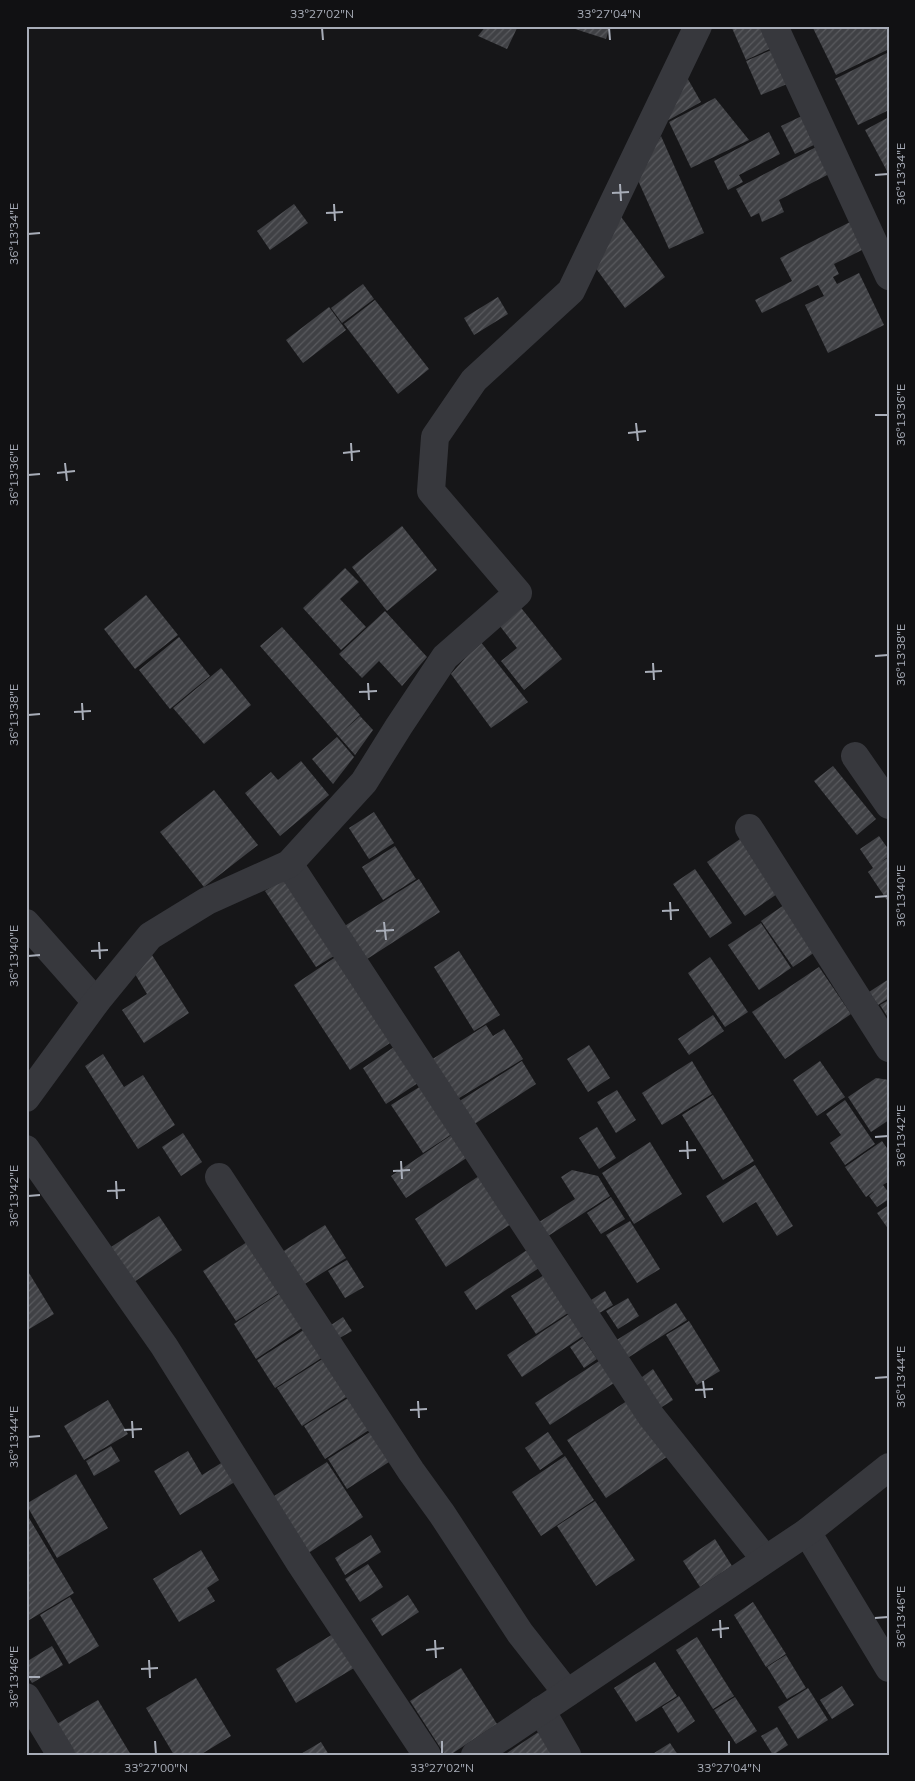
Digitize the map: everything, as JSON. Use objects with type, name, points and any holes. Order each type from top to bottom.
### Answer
[{"type":"street","points":[[26,1098],[96,1002],[150,936],[207,901],[289,864],[364,782],[445,656],[518,593],[431,491],[435,437],[474,380],[571,291],[698,26]]},
{"type":"street","points":[[774,26],[889,276]]},
{"type":"street","points":[[855,756],[889,805]]},
{"type":"street","points":[[749,828],[889,1048]]},
{"type":"street","points":[[289,864],[650,1416],[765,1559]]},
{"type":"street","points":[[26,923],[96,1002]]},
{"type":"street","points":[[26,1149],[164,1346],[300,1563],[427,1755]]},
{"type":"street","points":[[219,1177],[405,1463],[442,1514],[520,1633],[566,1693]]},
{"type":"street","points":[[475,1755],[807,1532],[889,1467]]},
{"type":"street","points":[[807,1532],[889,1668]]},
{"type":"street","points":[[26,1697],[61,1755]]},
{"type":"street","points":[[541,1710],[567,1755]]},
{"type":"building","points":[[486,26],[518,26],[507,49],[478,36]]},
{"type":"building","points":[[566,26],[610,26],[606,39]]},
{"type":"building","points":[[736,26],[765,26],[774,47],[746,60],[732,28]]},
{"type":"building","points":[[812,26],[889,26],[889,49],[836,75]]},
{"type":"building","points":[[776,48],[792,82],[761,95],[746,61]]},
{"type":"building","points":[[889,52],[889,110],[858,125],[835,79]]},
{"type":"building","points":[[685,74],[701,102],[658,126]]},
{"type":"building","points":[[715,98],[749,140],[691,168],[669,122]]},
{"type":"building","points":[[804,115],[818,143],[795,154],[781,126]]},
{"type":"building","points":[[889,117],[889,170],[887,171],[865,130]]},
{"type":"building","points":[[769,132],[780,154],[739,175],[743,182],[728,190],[714,161]]},
{"type":"building","points":[[661,136],[704,233],[669,249],[636,176]]},
{"type":"building","points":[[818,146],[831,173],[779,200],[784,212],[762,222],[759,213],[751,217],[736,189]]},
{"type":"building","points":[[294,204],[308,223],[270,250],[257,231]]},
{"type":"building","points":[[619,214],[665,277],[625,308],[592,263]]},
{"type":"building","points":[[852,221],[866,248],[834,264],[839,274],[833,277],[837,284],[859,273],[884,325],[828,353],[805,305],[824,296],[818,285],[762,313],[755,300],[792,281],[780,258]]},
{"type":"building","points":[[363,284],[374,299],[342,323],[331,308]]},
{"type":"building","points":[[498,297],[508,314],[474,335],[464,318]]},
{"type":"building","points":[[375,300],[429,369],[398,394],[344,324]]},
{"type":"building","points":[[329,307],[346,330],[303,363],[286,340]]},
{"type":"building","points":[[402,526],[437,570],[387,611],[352,567]]},
{"type":"building","points":[[345,568],[359,582],[340,599],[366,627],[341,650],[303,608]]},
{"type":"building","points":[[146,595],[178,635],[135,669],[104,629]]},
{"type":"building","points":[[518,604],[562,659],[524,690],[501,661],[517,648],[496,621]]},
{"type":"building","points":[[385,611],[427,657],[402,686],[379,661],[362,678],[339,654]]},
{"type":"building","points":[[282,627],[360,715],[340,734],[360,716],[373,730],[355,755],[260,646]]},
{"type":"building","points":[[179,637],[210,676],[170,709],[139,670]]},
{"type":"building","points":[[480,641],[528,702],[491,728],[451,674]]},
{"type":"building","points":[[221,668],[251,705],[204,744],[173,708]]},
{"type":"building","points":[[337,737],[354,757],[333,784],[312,759]]},
{"type":"building","points":[[301,761],[329,795],[280,836],[245,793],[271,772],[278,780]]},
{"type":"building","points":[[833,766],[876,819],[857,835],[814,781]]},
{"type":"building","points":[[214,790],[258,845],[204,887],[160,832]]},
{"type":"building","points":[[374,812],[394,843],[369,859],[349,828]]},
{"type":"building","points":[[879,836],[889,850],[889,856],[881,862],[889,857],[889,903],[868,872],[873,868],[860,849]]},
{"type":"building","points":[[743,837],[780,892],[745,916],[707,862]]},
{"type":"building","points":[[395,846],[416,879],[383,900],[362,867]]},
{"type":"building","points":[[695,869],[732,923],[710,938],[673,884]]},
{"type":"building","points":[[286,877],[337,954],[316,967],[265,891]]},
{"type":"building","points":[[419,879],[440,912],[364,961],[343,927]]},
{"type":"building","points":[[787,903],[818,950],[793,967],[761,921]]},
{"type":"building","points":[[761,923],[791,968],[759,990],[728,945]]},
{"type":"building","points":[[459,951],[500,1015],[474,1031],[434,967]]},
{"type":"building","points":[[340,954],[396,1039],[350,1070],[294,985]]},
{"type":"building","points":[[152,955],[189,1013],[144,1043],[122,1010],[147,994],[135,974]]},
{"type":"building","points":[[710,957],[748,1012],[725,1027],[688,973]]},
{"type":"building","points":[[819,967],[851,1014],[785,1059],[752,1012]]},
{"type":"building","points":[[889,979],[889,998],[878,1005],[869,992]]},
{"type":"building","points":[[889,1000],[889,1019],[880,1005]]},
{"type":"building","points":[[713,1015],[724,1031],[689,1055],[678,1039]]},
{"type":"building","points":[[486,1025],[493,1036],[504,1029],[523,1059],[456,1100],[431,1060]]},
{"type":"building","points":[[589,1045],[610,1078],[588,1092],[567,1059]]},
{"type":"building","points":[[394,1047],[418,1083],[386,1104],[363,1068]]},
{"type":"building","points":[[103,1054],[124,1087],[143,1075],[175,1125],[138,1149],[85,1066]]},
{"type":"building","points":[[522,1061],[536,1084],[473,1125],[458,1102]]},
{"type":"building","points":[[692,1061],[712,1094],[662,1125],[642,1093]]},
{"type":"building","points":[[820,1061],[845,1097],[817,1116],[793,1080]]},
{"type":"building","points":[[876,1078],[889,1080],[889,1120],[871,1132],[848,1097]]},
{"type":"building","points":[[421,1086],[452,1134],[423,1153],[391,1105]]},
{"type":"building","points":[[617,1090],[636,1120],[616,1133],[597,1102]]},
{"type":"building","points":[[713,1095],[754,1161],[723,1180],[682,1115]]},
{"type":"building","points":[[845,1100],[875,1144],[845,1165],[830,1143],[841,1135],[826,1114]]},
{"type":"building","points":[[597,1127],[616,1158],[599,1169],[579,1138]]},
{"type":"building","points":[[183,1133],[202,1162],[181,1176],[162,1147]]},
{"type":"building","points":[[453,1134],[468,1157],[406,1198],[391,1176]]},
{"type":"building","points":[[882,1141],[889,1151],[889,1181],[883,1185],[889,1193],[889,1199],[877,1207],[869,1196],[875,1190],[866,1197],[845,1167]]},
{"type":"building","points":[[650,1142],[682,1194],[634,1224],[602,1173]]},
{"type":"building","points":[[755,1165],[793,1226],[777,1236],[756,1202],[723,1223],[706,1196]]},
{"type":"building","points":[[572,1170],[598,1176],[610,1196],[545,1238],[536,1224],[575,1199],[561,1177]]},
{"type":"building","points":[[479,1176],[511,1224],[446,1267],[415,1219]]},
{"type":"building","points":[[611,1197],[625,1219],[601,1234],[587,1213]]},
{"type":"building","points":[[889,1205],[889,1230],[877,1213]]},
{"type":"building","points":[[159,1216],[182,1250],[134,1282],[111,1247]]},
{"type":"building","points":[[630,1221],[660,1269],[637,1283],[606,1235]]},
{"type":"building","points":[[325,1225],[346,1258],[300,1287],[279,1254]]},
{"type":"building","points":[[250,1240],[282,1291],[236,1321],[203,1271]]},
{"type":"building","points":[[527,1250],[539,1268],[476,1310],[464,1292]]},
{"type":"building","points":[[347,1260],[364,1287],[345,1298],[328,1271]]},
{"type":"building","points":[[26,1268],[54,1314],[26,1331]]},
{"type":"building","points":[[544,1275],[568,1313],[536,1334],[511,1296]]},
{"type":"building","points":[[283,1291],[305,1326],[256,1359],[234,1324]]},
{"type":"building","points":[[605,1291],[613,1305],[596,1315],[588,1302]]},
{"type":"building","points":[[628,1298],[639,1316],[618,1329],[606,1311]]},
{"type":"building","points":[[676,1303],[687,1320],[626,1359],[615,1341]]},
{"type":"building","points":[[569,1314],[583,1336],[522,1377],[507,1355]]},
{"type":"building","points":[[343,1317],[352,1331],[336,1340],[328,1327]]},
{"type":"building","points":[[689,1321],[720,1371],[697,1385],[666,1335]]},
{"type":"building","points":[[305,1329],[323,1357],[275,1388],[257,1360]]},
{"type":"building","points":[[583,1338],[597,1359],[584,1368],[570,1347]]},
{"type":"building","points":[[324,1358],[348,1396],[302,1426],[277,1388]]},
{"type":"building","points":[[599,1361],[614,1383],[550,1425],[535,1403]]},
{"type":"building","points":[[653,1369],[673,1400],[657,1410],[638,1380]]},
{"type":"building","points":[[348,1398],[369,1430],[325,1459],[304,1426]]},
{"type":"building","points":[[630,1399],[668,1456],[606,1498],[567,1440]]},
{"type":"building","points":[[108,1400],[128,1434],[84,1460],[64,1426]]},
{"type":"building","points":[[370,1432],[389,1462],[347,1489],[328,1459]]},
{"type":"building","points":[[548,1432],[563,1454],[540,1470],[525,1448]]},
{"type":"building","points":[[111,1446],[120,1461],[94,1476],[86,1461]]},
{"type":"building","points":[[188,1451],[202,1475],[226,1460],[238,1480],[180,1515],[154,1471]]},
{"type":"building","points":[[565,1456],[594,1500],[541,1536],[512,1492]]},
{"type":"building","points":[[327,1462],[363,1517],[307,1554],[271,1498]]},
{"type":"building","points":[[76,1474],[108,1528],[57,1558],[26,1504]]},
{"type":"building","points":[[595,1501],[635,1560],[596,1586],[557,1526]]},
{"type":"building","points":[[26,1513],[74,1593],[26,1622]]},
{"type":"building","points":[[371,1535],[381,1552],[345,1575],[335,1558]]},
{"type":"building","points":[[715,1539],[732,1566],[700,1587],[683,1561]]},
{"type":"building","points":[[201,1550],[219,1580],[207,1588],[215,1601],[179,1622],[153,1579]]},
{"type":"building","points":[[368,1564],[383,1587],[360,1602],[345,1579]]},
{"type":"building","points":[[408,1595],[419,1612],[382,1636],[371,1619]]},
{"type":"building","points":[[70,1597],[99,1646],[69,1664],[40,1615]]},
{"type":"building","points":[[753,1602],[786,1654],[766,1667],[734,1615]]},
{"type":"building","points":[[333,1634],[354,1668],[296,1703],[276,1669]]},
{"type":"building","points":[[697,1637],[734,1696],[713,1709],[676,1650]]},
{"type":"building","points":[[52,1646],[63,1665],[32,1683],[26,1673],[26,1662]]},
{"type":"building","points":[[786,1655],[806,1688],[787,1699],[767,1667]]},
{"type":"building","points":[[655,1662],[677,1696],[636,1722],[614,1688]]},
{"type":"building","points":[[461,1668],[497,1724],[450,1755],[445,1755],[410,1701]]},
{"type":"building","points":[[196,1678],[231,1736],[200,1755],[174,1755],[146,1708]]},
{"type":"building","points":[[842,1686],[854,1705],[832,1719],[820,1700]]},
{"type":"building","points":[[808,1688],[828,1720],[798,1739],[778,1707]]},
{"type":"building","points":[[679,1696],[695,1721],[678,1733],[662,1707]]},
{"type":"building","points":[[735,1697],[757,1731],[736,1744],[714,1710]]},
{"type":"building","points":[[98,1700],[131,1755],[73,1755],[55,1725]]},
{"type":"building","points":[[777,1727],[788,1745],[773,1755],[761,1736]]},
{"type":"building","points":[[543,1729],[559,1755],[504,1755]]},
{"type":"building","points":[[321,1742],[329,1755],[299,1755]]},
{"type":"building","points":[[670,1743],[678,1755],[651,1755]]}]
